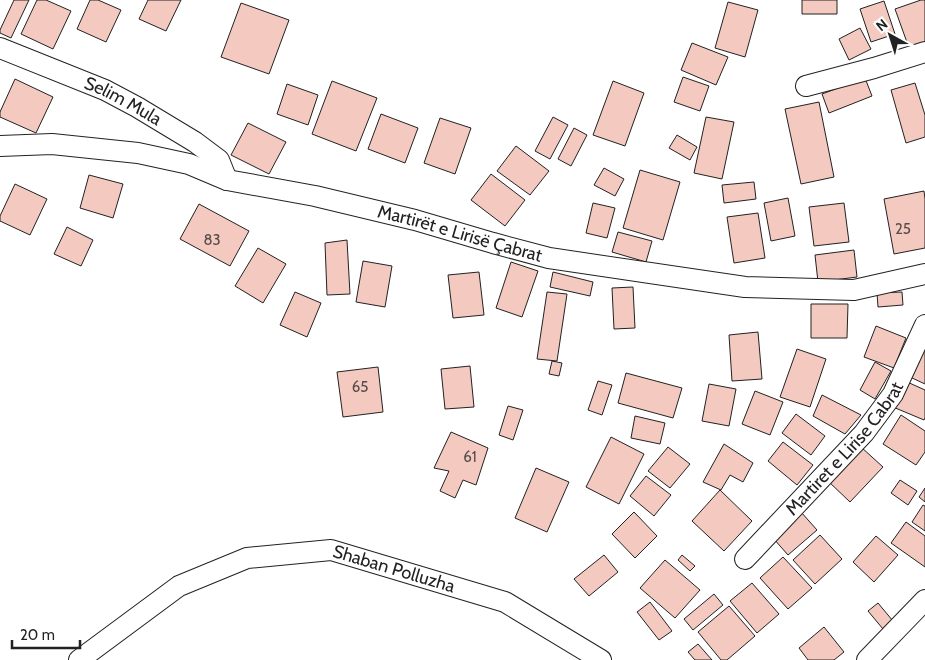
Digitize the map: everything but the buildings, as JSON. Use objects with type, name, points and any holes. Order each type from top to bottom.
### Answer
[{"type":"street","name":"Selim Mula","points":[[0,48],[105,90],[137,107],[195,142],[219,160],[227,180]]},
{"type":"street","points":[[806,86],[925,52]]},
{"type":"street","name":"Martirët e Lirisë Çabrat","points":[[0,146],[52,144],[138,153],[189,164],[227,180],[315,196],[406,217],[549,258],[745,287],[854,290],[925,274]]},
{"type":"street","name":"Martiret e Lirise Cabrat","points":[[745,559],[864,433],[894,394],[925,325]]},
{"type":"street","name":"Shaban Polluzha","points":[[78,660],[179,586],[247,558],[331,550],[505,602],[601,660]]},
{"type":"street","points":[[867,660],[925,600]]}]
